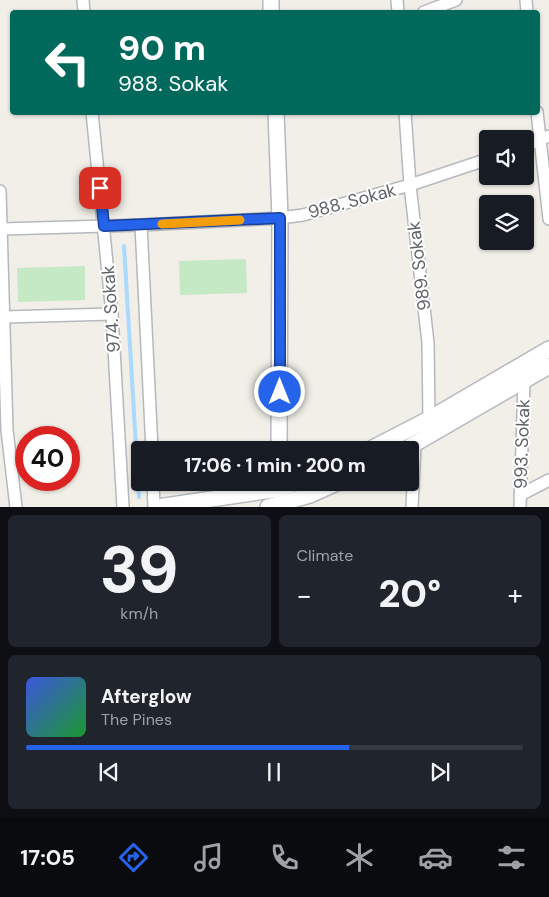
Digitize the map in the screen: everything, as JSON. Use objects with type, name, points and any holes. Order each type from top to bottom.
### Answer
[{"type":"main road","points":[[276,115],[280,218],[280,441]]},
{"type":"main road","points":[[387,441],[429,420],[549,348]]},
{"type":"main road","points":[[419,441],[549,366]]},
{"type":"main road","points":[[156,507],[250,491]]},
{"type":"main road","points":[[273,507],[310,501],[325,491]]},
{"type":"street","points":[[429,10],[456,0]]},
{"type":"street","name":"974. Sokak","points":[[92,115],[112,314],[123,507]]},
{"type":"street","name":"989. Sokak","points":[[405,115],[410,185],[428,343],[429,420]]},
{"type":"street","points":[[538,115],[544,138],[549,219]]},
{"type":"street","name":"988. Sokak","points":[[2,229],[141,225],[280,218],[303,215],[410,185],[479,162]]},
{"type":"street","points":[[0,192],[4,317],[4,430],[16,507]]},
{"type":"street","points":[[141,225],[152,441]]},
{"type":"street","points":[[4,317],[112,314]]},
{"type":"street","name":"993. Sokak","points":[[520,507],[524,380]]},
{"type":"street","points":[[520,495],[549,480]]},
{"type":"street","points":[[154,491],[156,507]]},
{"type":"street","points":[[273,507],[278,491]]},
{"type":"street","points":[[290,491],[310,501]]},
{"type":"street","points":[[411,491],[412,507]]},
{"type":"green space","points":[[246,259],[247,293],[180,295],[179,261]]},
{"type":"green space","points":[[85,266],[85,300],[18,302],[17,268]]},
{"type":"waterway","points":[[124,246],[139,497]]},
{"type":"slow traffic","points":[[162,224],[240,220]]},
{"type":"route","points":[[100,188],[104,226],[280,218],[280,392]]}]
